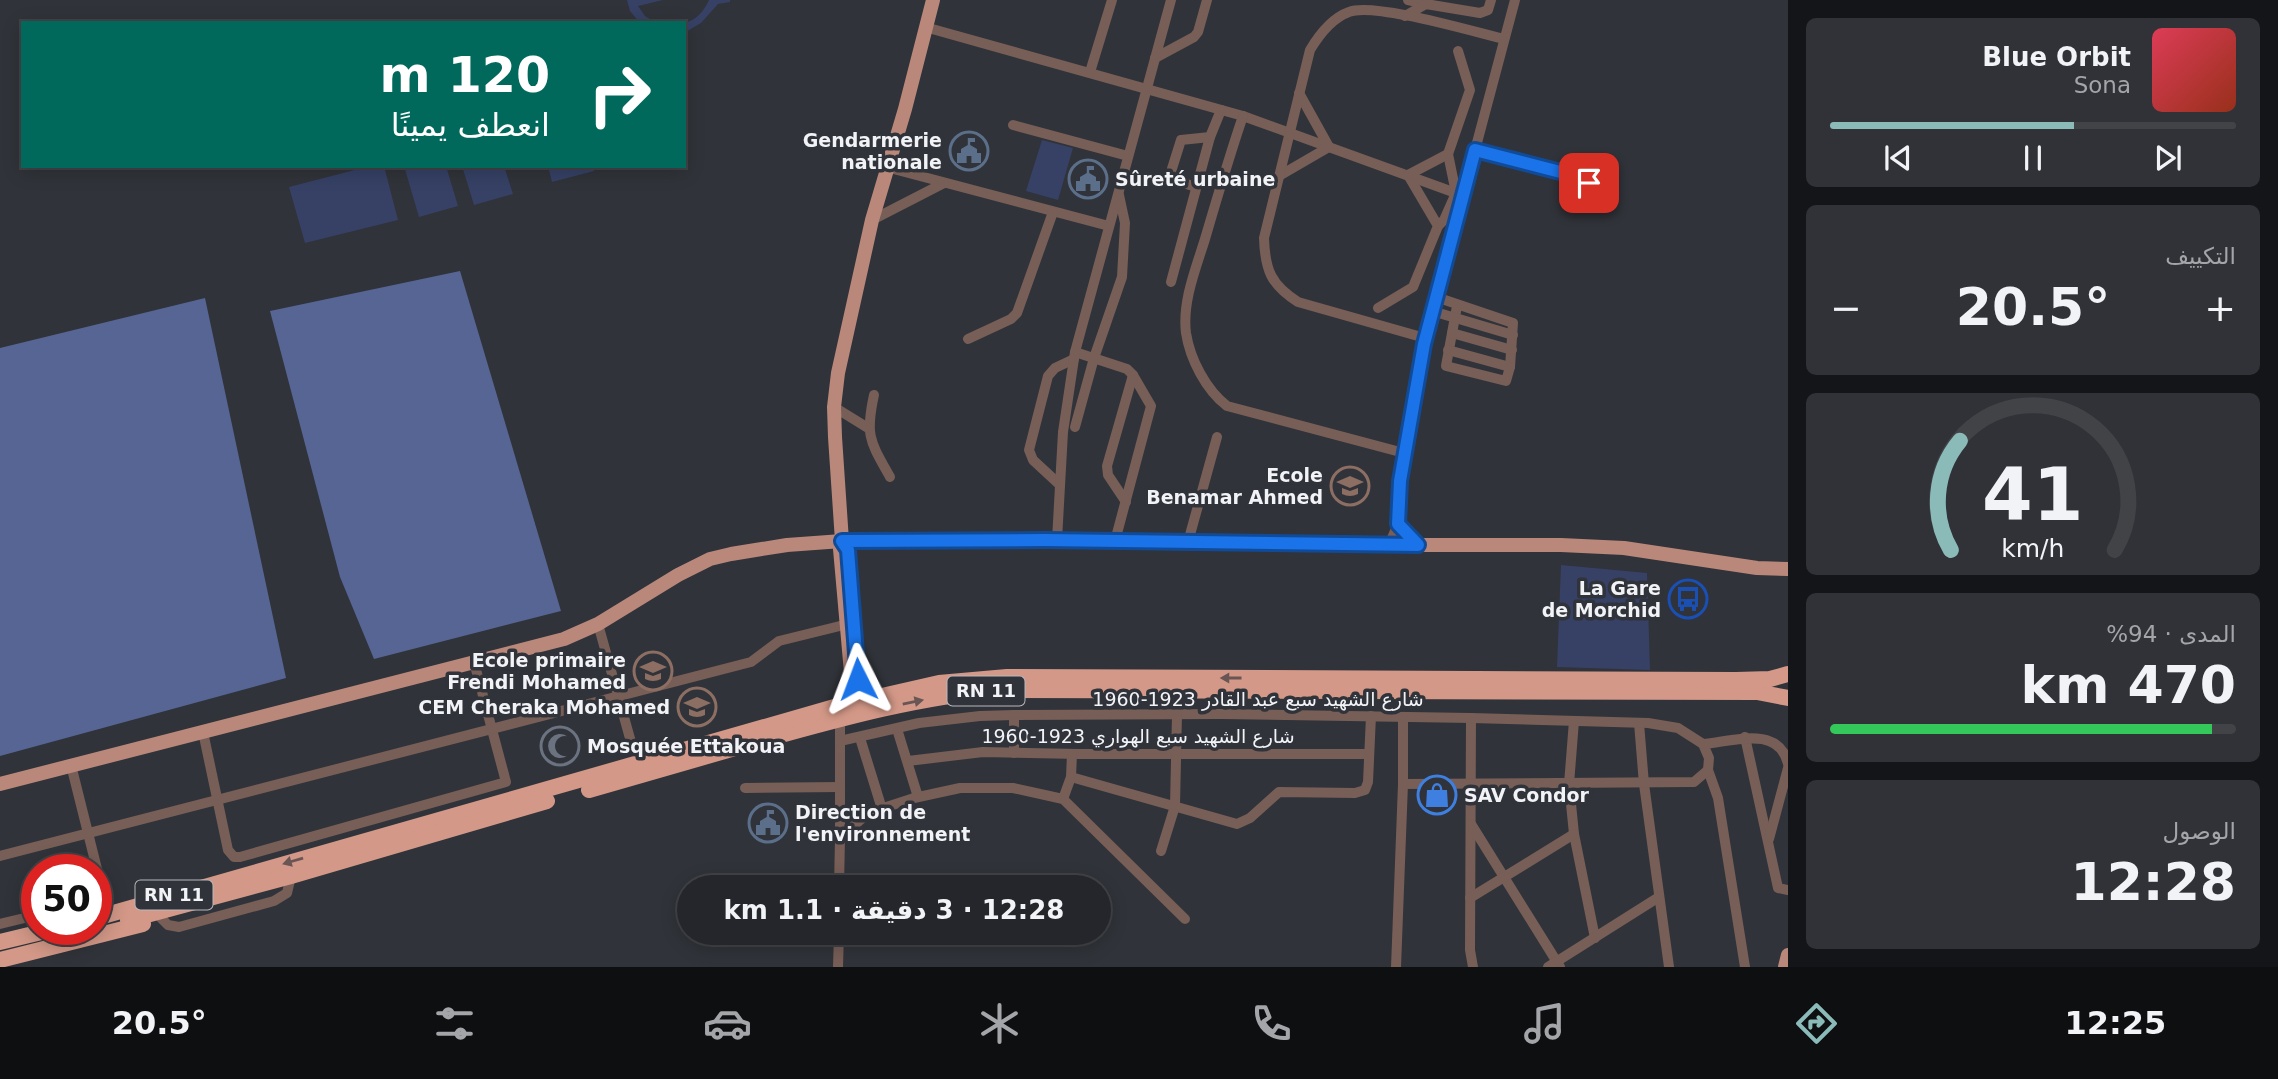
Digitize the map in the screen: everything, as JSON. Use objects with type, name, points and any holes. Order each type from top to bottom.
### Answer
[{"type":"highway","name":"RN 11","points":[[112,924],[291,876],[839,713],[878,695],[939,682],[1007,677],[1736,680],[1770,679],[1788,674]]},
{"type":"highway","name":"RN 11","points":[[112,913],[839,713],[942,696],[1002,690],[1757,692],[1788,698]]},
{"type":"highway","points":[[112,905],[219,876],[252,873]]},
{"type":"highway","points":[[0,960],[108,935],[190,908],[210,897]]},
{"type":"highway","points":[[0,932],[21,927]]},
{"type":"highway","points":[[0,943],[21,938]]},
{"type":"highway","name":"RN 11","points":[[0,952],[29,945]]},
{"type":"main road","points":[[839,713],[852,684],[848,550],[842,541],[834,407],[844,336],[872,220],[905,109],[933,0]]},
{"type":"main road","points":[[0,784],[564,639],[598,624],[678,575],[710,559],[787,545],[842,541],[1057,540],[1592,546],[1663,553],[1757,568],[1788,569]]},
{"type":"main road","points":[[851,623],[858,679],[865,690],[878,695]]},
{"type":"main road","points":[[1785,967],[1788,956]]},
{"type":"street","points":[[1090,72],[1112,0]]},
{"type":"street","points":[[1057,540],[1065,410],[1074,355],[1171,0]]},
{"type":"street","points":[[1155,58],[1194,37],[1198,32],[1207,0]]},
{"type":"street","points":[[1408,0],[1480,13],[1488,9],[1491,0]]},
{"type":"street","points":[[1449,8],[1462,0]]},
{"type":"street","points":[[1389,545],[1398,524],[1404,453],[1425,338],[1460,195],[1475,150],[1515,0]]},
{"type":"street","points":[[1405,16],[1426,4]]},
{"type":"street","points":[[1425,338],[1298,302],[1281,292],[1270,276],[1264,257],[1264,238],[1310,50],[1317,38],[1348,6],[1504,39]]},
{"type":"street","points":[[925,27],[1243,116],[1460,195]]},
{"type":"street","points":[[1378,308],[1413,287],[1437,226],[1460,195],[1448,154],[1470,90],[1458,51]]},
{"type":"street","points":[[1299,93],[1329,147]]},
{"type":"street","points":[[1171,282],[1210,137],[1221,110]]},
{"type":"street","points":[[1243,116],[1192,281],[1186,311],[1186,332],[1195,361],[1214,395],[1227,405],[1404,453]]},
{"type":"street","points":[[1013,125],[1128,156]]},
{"type":"street","points":[[1196,187],[1171,179],[1179,145],[1185,139],[1210,137]]},
{"type":"street","points":[[1279,176],[1329,147]]},
{"type":"street","points":[[1475,150],[1572,175],[1589,183],[1605,197]]},
{"type":"street","points":[[1408,175],[1448,154]]},
{"type":"street","points":[[886,167],[1109,226]]},
{"type":"street","points":[[1408,175],[1437,226]]},
{"type":"street","points":[[872,220],[944,183]]},
{"type":"street","points":[[1075,427],[1124,265],[1125,223],[1118,192]]},
{"type":"street","points":[[968,340],[1011,319],[1017,313],[1054,212]]},
{"type":"street","points":[[1436,298],[1510,321],[1514,327],[1509,378],[1506,382],[1450,368],[1445,362],[1457,306]]},
{"type":"street","points":[[1432,311],[1513,335]]},
{"type":"street","points":[[1452,333],[1512,350]]},
{"type":"street","points":[[1448,350],[1510,367]]},
{"type":"street","points":[[1060,485],[1033,460],[1029,445],[1048,376],[1074,355],[1094,358],[1127,369],[1149,402],[1151,410],[1115,541]]},
{"type":"street","points":[[1126,502],[1108,475],[1107,467],[1133,375]]},
{"type":"street","points":[[874,394],[868,428],[872,443],[890,477]]},
{"type":"street","points":[[834,407],[868,428]]},
{"type":"street","points":[[1188,542],[1217,437]]},
{"type":"street","points":[[1398,524],[1418,545]]},
{"type":"street","points":[[0,856],[751,662],[779,641],[851,623]]},
{"type":"street","points":[[598,624],[631,742]]},
{"type":"street","points":[[203,732],[229,852],[234,857],[240,857],[506,782],[474,662]]},
{"type":"street","points":[[839,713],[839,875]]},
{"type":"street","points":[[1014,715],[1014,753]]},
{"type":"street","name":"شارع الشهيد سبع عبد القادر 1923-1960","points":[[840,741],[939,720],[1014,715],[1177,715],[1370,716],[1639,723],[1678,728],[1703,744]]},
{"type":"street","points":[[1161,850],[1175,806],[1177,715]]},
{"type":"street","points":[[1071,777],[1237,824],[1250,818],[1279,792],[1355,793],[1365,790],[1368,782],[1370,716]]},
{"type":"street","points":[[1396,967],[1403,717]]},
{"type":"street","points":[[1471,718],[1470,950],[1473,967]]},
{"type":"street","points":[[1574,721],[1569,784],[1574,834],[1595,938]]},
{"type":"street","points":[[1639,723],[1644,784],[1668,967]]},
{"type":"street","points":[[897,729],[918,797]]},
{"type":"street","points":[[1745,737],[1778,888],[1788,890]]},
{"type":"street","points":[[1745,967],[1718,798],[1708,770],[1709,758],[1703,744],[1745,737],[1769,739],[1786,755],[1788,766],[1768,844]]},
{"type":"street","points":[[860,738],[882,809]]},
{"type":"street","name":"شارع الشهيد سبع الهواري 1923-1960","points":[[908,761],[955,754],[1014,753],[1369,754]]},
{"type":"street","points":[[1063,799],[1071,777],[1072,754]]},
{"type":"street","points":[[71,765],[94,854]]},
{"type":"street","points":[[1403,784],[1694,782],[1708,770]]},
{"type":"street","points":[[745,788],[840,788]]},
{"type":"street","points":[[840,838],[868,813],[918,797],[960,788],[1013,788],[1063,799],[1185,919]]},
{"type":"street","points":[[1470,823],[1555,965],[1659,897]]},
{"type":"street","points":[[1470,898],[1574,834]]},
{"type":"street","points":[[161,918],[168,925],[179,927],[274,901],[287,893],[291,876]]},
{"type":"street","points":[[0,924],[21,919]]},
{"type":"street","points":[[838,967],[839,945]]},
{"type":"shaded area","points":[[627,0],[663,0],[638,6],[653,21],[638,21],[630,11]]},
{"type":"shaded area","points":[[709,0],[730,0],[718,4],[701,23],[686,32],[686,22],[700,15]]},
{"type":"shaded area","points":[[1042,140],[1073,148],[1058,200],[1026,191]]},
{"type":"shaded area","points":[[362,168],[385,168],[398,220],[305,243],[289,187]]},
{"type":"shaded area","points":[[405,168],[447,168],[458,206],[419,217]]},
{"type":"shaded area","points":[[463,168],[505,168],[513,194],[474,205]]},
{"type":"shaded area","points":[[548,168],[593,168],[594,171],[552,182]]},
{"type":"shaded area","points":[[460,271],[561,611],[374,659],[340,577],[270,311]]},
{"type":"shaded area","points":[[205,298],[286,678],[0,756],[0,348]]},
{"type":"shaded area","points":[[1561,565],[1647,573],[1650,670],[1557,667]]},
{"type":"place","name":"Gendarmerie nationale","points":[[969,151]]},
{"type":"place","name":"Sûreté urbaine","points":[[1088,179]]},
{"type":"place","name":"Ecole Benamar Ahmed","points":[[1350,486]]},
{"type":"place","name":"La Gare de Morchid","points":[[1688,599]]},
{"type":"place","name":"Ecole primaire Frendi Mohamed","points":[[653,671]]},
{"type":"place","name":"CEM Cheraka Mohamed","points":[[697,707]]},
{"type":"place","name":"Mosquée Ettakoua","points":[[560,746]]},
{"type":"place","name":"SAV Condor","points":[[1437,795]]},
{"type":"place","name":"Direction de l'environnement","points":[[768,823]]},
{"type":"route","points":[[858,679],[848,550],[842,541],[1045,540],[1418,545],[1398,524],[1400,481],[1425,338],[1475,150],[1572,175],[1589,183]]}]
